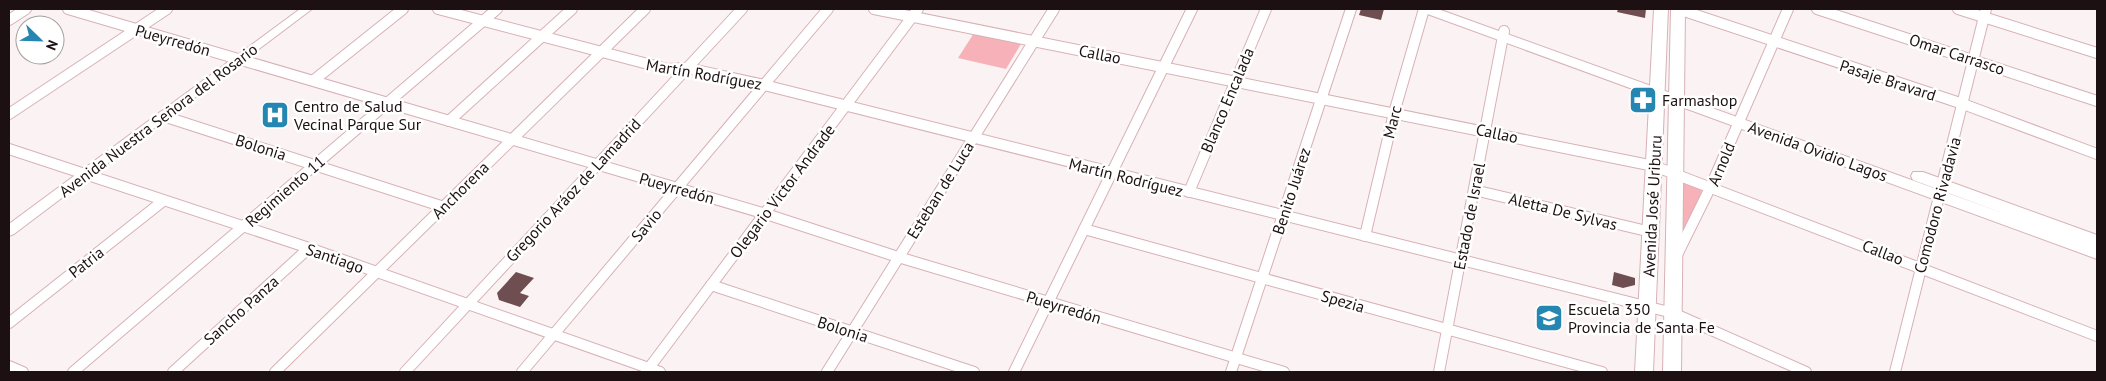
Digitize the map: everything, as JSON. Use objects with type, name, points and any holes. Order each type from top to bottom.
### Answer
[{"type":"main road","name":"Avenida Ovidio Lagos","points":[[1425,9],[1504,34],[1941,190],[2097,241]]},
{"type":"main road","name":"Avenida Ovidio Lagos","points":[[1442,9],[1504,34]]},
{"type":"main road","name":"Avenida José Uriburu","points":[[1644,372],[1661,9]]},
{"type":"main road","name":"Avenida José Uriburu","points":[[1672,372],[1675,94],[1678,9]]},
{"type":"main road","name":"Avenida Ovidio Lagos","points":[[1941,190],[2097,253]]},
{"type":"street","points":[[9,20],[26,9]]},
{"type":"street","name":"Pueyrredón","points":[[68,9],[512,138],[597,165],[678,187],[1047,303],[1284,372]]},
{"type":"street","points":[[9,114],[167,9]]},
{"type":"street","name":"Avenida Nuestra Señora del Rosario","points":[[9,231],[307,9]]},
{"type":"street","points":[[314,80],[404,9]]},
{"type":"street","name":"Martín Rodríguez","points":[[438,9],[600,53],[667,69],[687,68],[764,84],[972,138],[1673,313],[1806,372]]},
{"type":"street","name":"Regimiento 11","points":[[73,372],[497,9]]},
{"type":"street","points":[[449,121],[572,9]]},
{"type":"street","name":"Anchorena","points":[[275,372],[645,9]]},
{"type":"street","name":"Gregorio Aráoz de Lamadrid","points":[[405,372],[742,9]]},
{"type":"street","name":"Savio","points":[[522,372],[828,9]]},
{"type":"street","name":"Callao","points":[[874,9],[915,13],[1032,41],[1485,130],[1654,166],[1920,266],[2097,336]]},
{"type":"street","name":"Esteban de Luca","points":[[827,372],[1032,41],[1054,9]]},
{"type":"street","points":[[1014,372],[1192,9]]},
{"type":"street","name":"Blanco Encalada","points":[[1189,192],[1266,9]]},
{"type":"street","name":"Benito Juárez","points":[[1231,372],[1351,9]]},
{"type":"street","name":"Marc","points":[[1365,236],[1394,112],[1425,9]]},
{"type":"street","name":"Pasaje Bravard","points":[[1678,9],[1963,104],[2097,154]]},
{"type":"street","name":"Arnold","points":[[1674,262],[1711,186],[1788,9]]},
{"type":"street","name":"Omar Carrasco","points":[[1817,9],[2097,101]]},
{"type":"street","points":[[1958,9],[1986,13],[2097,53]]},
{"type":"street","name":"Olegario Victor Andrade","points":[[651,371],[711,286],[915,13]]},
{"type":"street","name":"Comodoro Rivadavia","points":[[1895,372],[1920,266],[1986,13]]},
{"type":"street","name":"Estado de Israel","points":[[1440,372],[1504,34]]},
{"type":"street","name":"Bolonia","points":[[163,116],[444,207]]},
{"type":"street","name":"Santiago","points":[[9,149],[309,248],[651,371]]},
{"type":"street","name":"Aletta De Sylvas","points":[[1474,190],[1651,232]]},
{"type":"street","name":"Patria","points":[[9,323],[163,201]]},
{"type":"street","name":"Spezia","points":[[1084,229],[1602,372]]},
{"type":"street","name":"Sancho Panza","points":[[173,372],[309,248]]},
{"type":"street","name":"Bolonia","points":[[711,286],[974,372]]},
{"type":"street","points":[[9,366],[23,372]]},
{"type":"shaded area","points":[[974,33],[1021,44],[1006,69],[958,58]]},
{"type":"shaded area","points":[[1686,183],[1702,190],[1686,230],[1680,228],[1682,184]]},
{"type":"building","points":[[1361,9],[1384,9],[1381,20],[1359,15]]},
{"type":"building","points":[[1618,9],[1646,9],[1645,18],[1617,12]]},
{"type":"building","points":[[516,272],[534,278],[520,293],[529,296],[520,307],[499,300],[497,293]]},
{"type":"building","points":[[1614,272],[1635,278],[1635,285],[1623,288],[1612,285]]},
{"type":"place","name":"Farmashop","points":[[1643,100]]},
{"type":"place","name":"Centro de Salud Vecinal Parque Sur","points":[[275,115]]},
{"type":"place","name":"Escuela 350 Provincia de Santa Fe","points":[[1549,318]]}]
